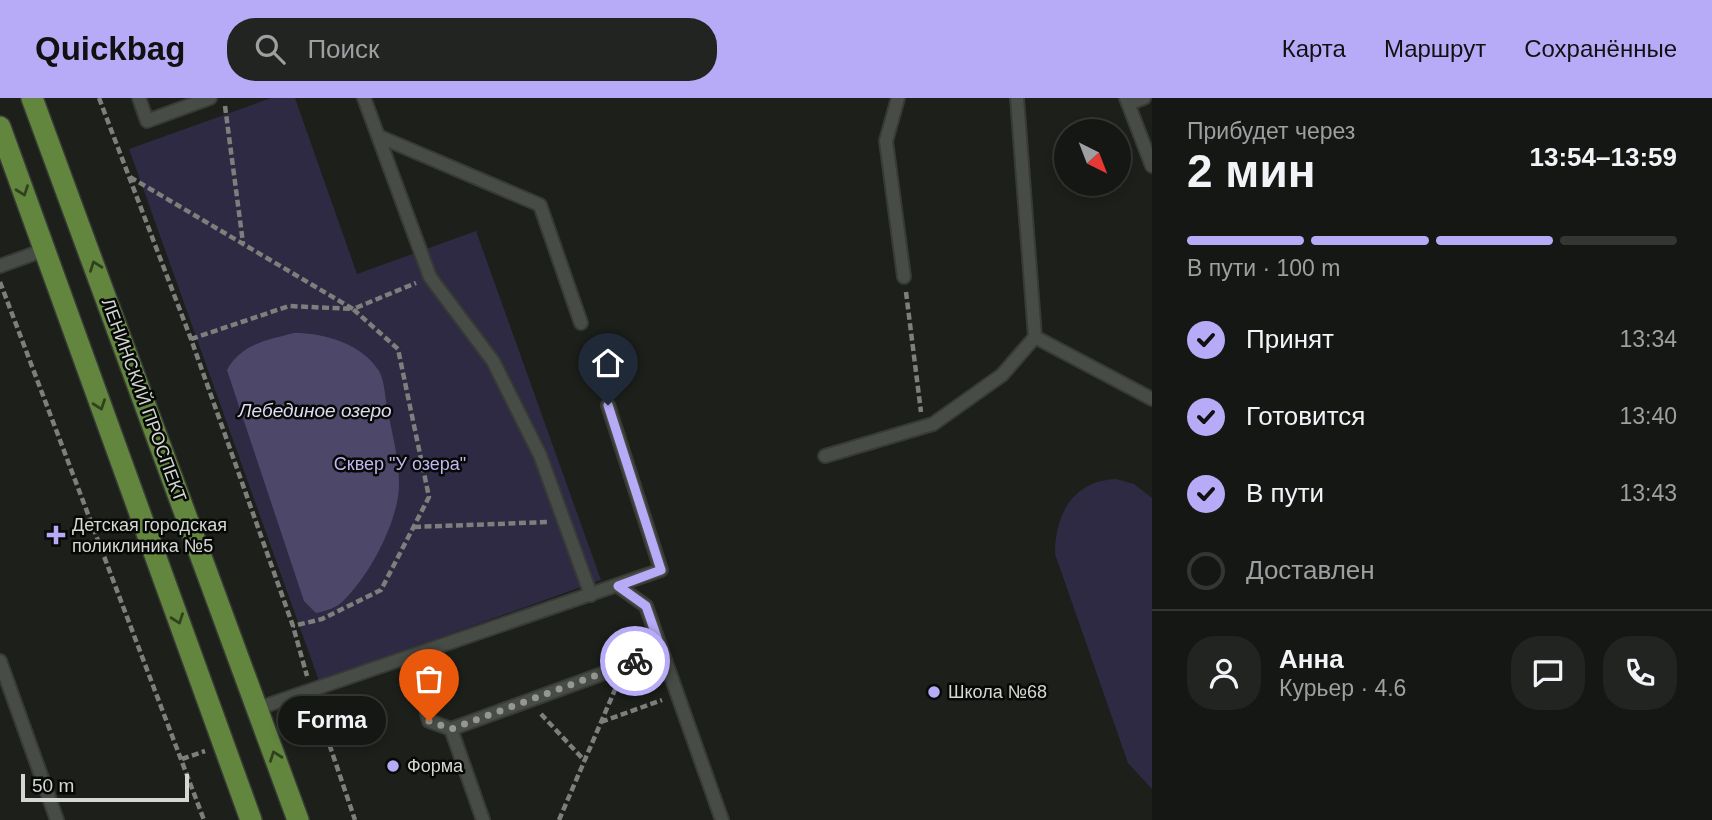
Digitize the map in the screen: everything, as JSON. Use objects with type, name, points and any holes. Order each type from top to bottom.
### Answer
[{"type":"main road","name":"ЛЕНИНСКИЙ ПРОСПЕКТ","points":[[32,98],[259,708],[298,820]]},
{"type":"main road","points":[[0,127],[251,820]]},
{"type":"lane","points":[[139,98],[147,121],[210,98]]},
{"type":"lane","points":[[364,98],[430,278],[493,360],[540,455],[591,596]]},
{"type":"lane","points":[[899,98],[886,141],[904,277]]},
{"type":"lane","points":[[825,456],[933,424],[1002,375],[1035,337],[1017,98]]},
{"type":"lane","points":[[1144,98],[1127,101],[1152,166]]},
{"type":"lane","points":[[378,136],[540,205],[581,323]]},
{"type":"lane","points":[[0,266],[44,250]]},
{"type":"lane","points":[[1035,337],[1152,399]]},
{"type":"lane","points":[[259,708],[661,570],[608,405]]},
{"type":"lane","points":[[618,586],[646,606],[722,820]]},
{"type":"lane","points":[[426,714],[429,721],[451,729],[662,652]]},
{"type":"lane","points":[[405,658],[420,696]]},
{"type":"lane","points":[[0,661],[57,820]]},
{"type":"lane","points":[[451,729],[483,820]]},
{"type":"path","points":[[99,98],[191,339],[293,626],[311,690],[355,820]]},
{"type":"path","points":[[224,98],[243,244]]},
{"type":"path","points":[[130,176],[353,309],[398,349],[429,497],[381,590],[322,619],[293,626]]},
{"type":"path","points":[[904,277],[923,427]]},
{"type":"path","points":[[191,339],[289,306],[353,309],[430,278]]},
{"type":"path","points":[[0,282],[204,820]]},
{"type":"path","points":[[413,527],[564,522]]},
{"type":"path","points":[[559,820],[583,759],[626,665]]},
{"type":"path","points":[[600,722],[677,694]]},
{"type":"path","points":[[528,701],[583,759]]},
{"type":"green space","name":"Сквер \"У озера\"","points":[[271,98],[295,98],[357,274],[476,231],[601,580],[319,681],[129,149]]},
{"type":"green space","points":[[1116,479],[1134,484],[1152,498],[1152,789],[1128,763],[1055,554],[1058,526],[1069,502],[1088,486]]},
{"type":"water","name":"Лебединое озеро","points":[[294,333],[317,335],[341,342],[362,353],[379,371],[384,385],[399,476],[398,497],[391,524],[370,566],[341,603],[316,613],[304,601],[227,370],[240,354],[256,344]]},
{"type":"way so far","points":[[429,721],[451,729],[635,661]]},
{"type":"place","name":"Детская городская поликлиника №5","points":[[56,535]]},
{"type":"place","name":"Школа №68","points":[[934,692]]},
{"type":"place","name":"Forma","points":[[429,721]]},
{"type":"place","name":"Форма","points":[[393,766]]},
{"type":"route","points":[[608,405],[661,570],[618,586],[646,606],[662,652],[635,661]]}]
